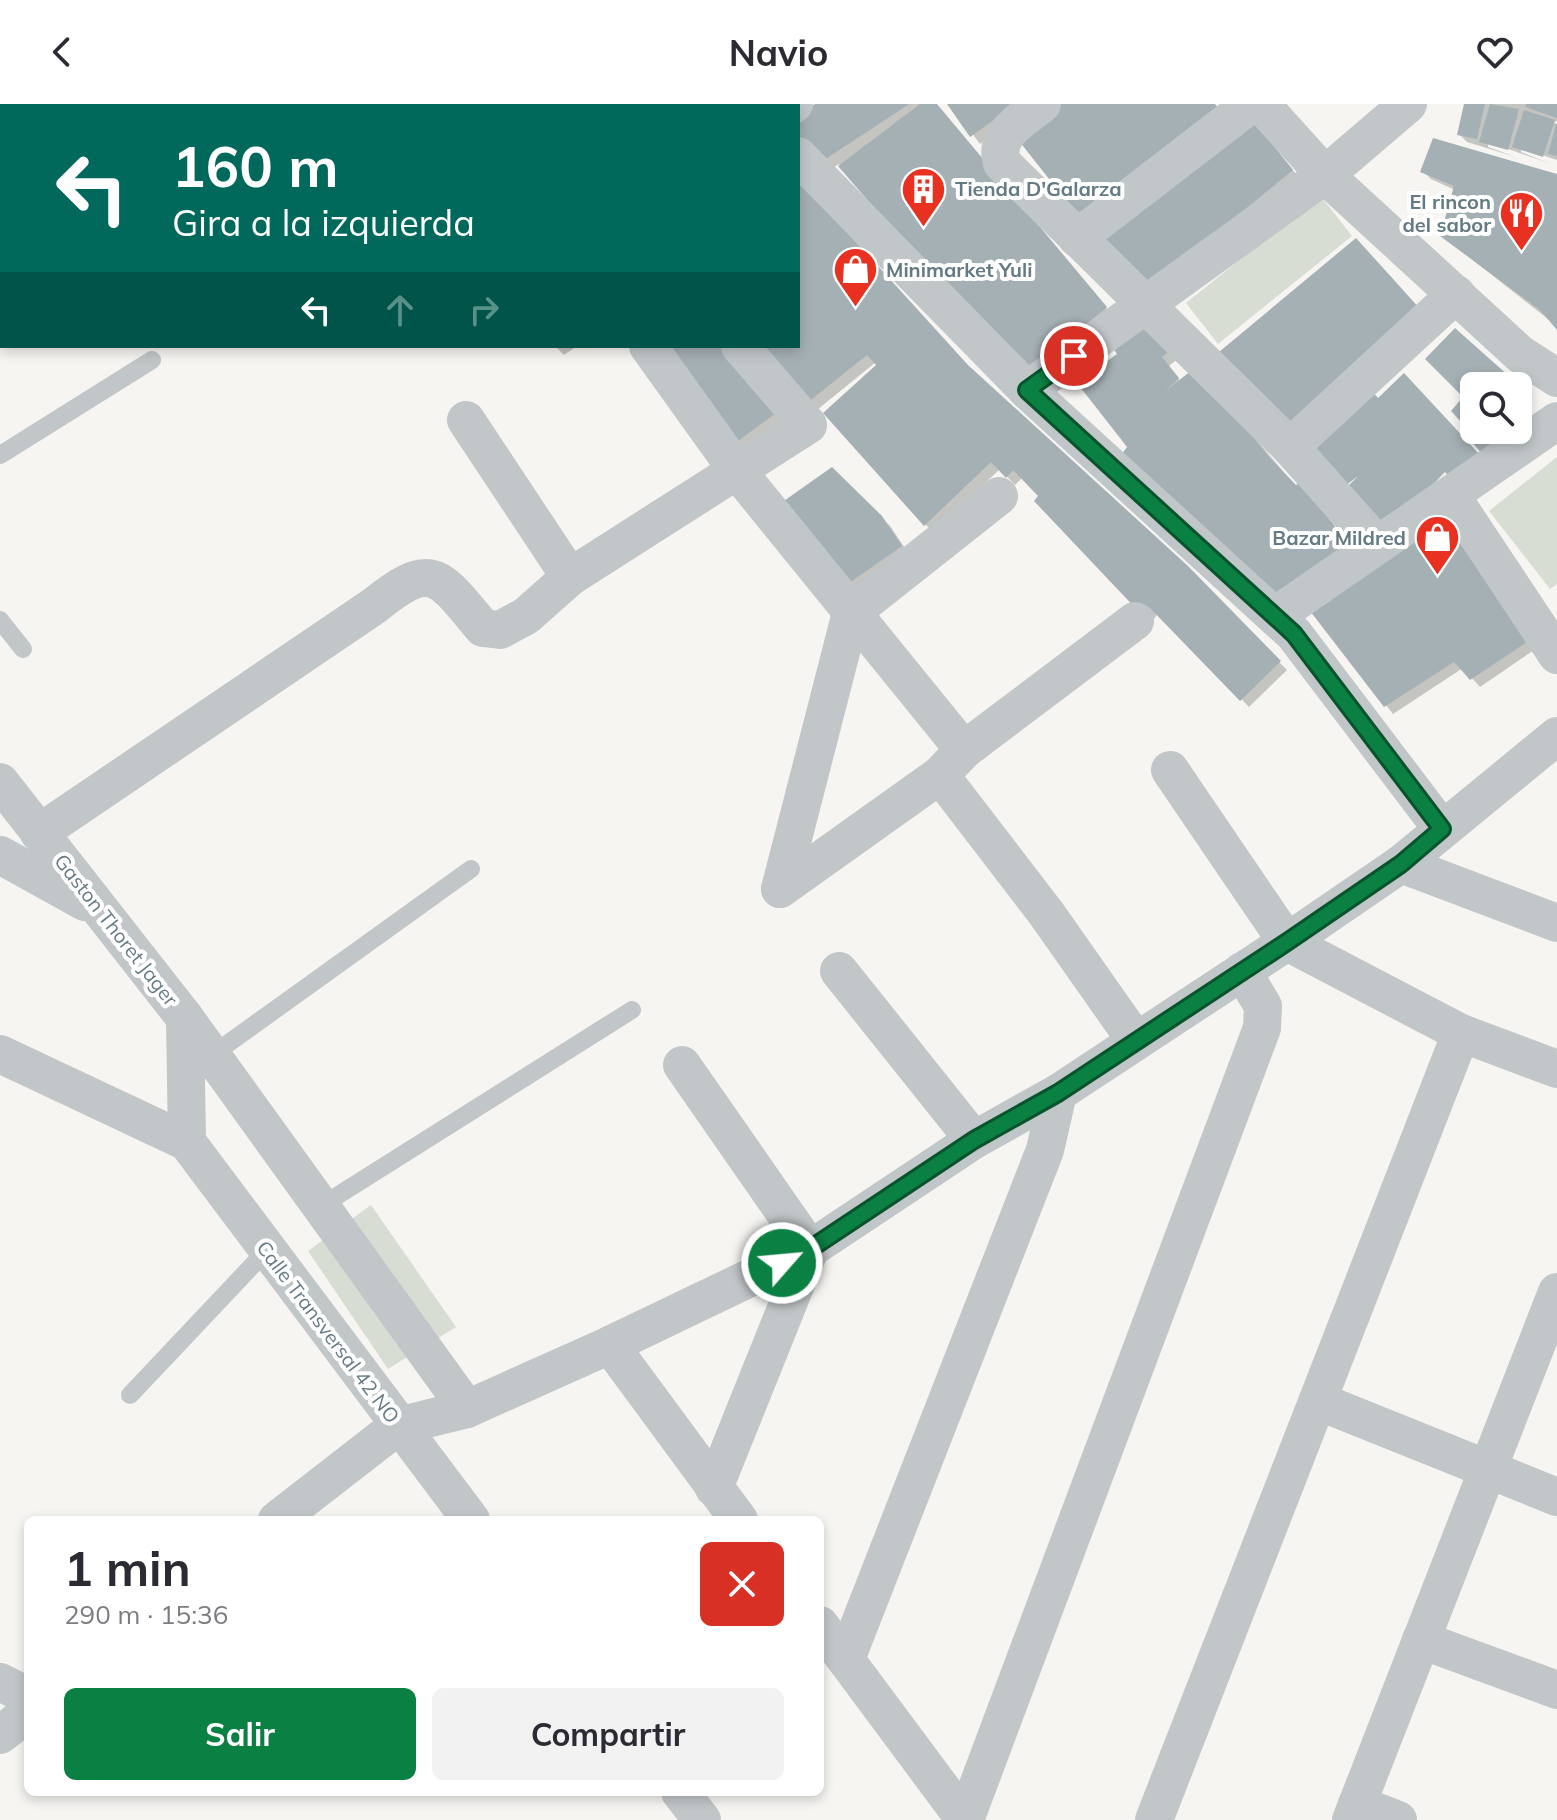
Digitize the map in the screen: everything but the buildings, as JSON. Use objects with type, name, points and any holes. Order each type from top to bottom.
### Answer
[{"type":"street","points":[[1042,104],[1003,135],[998,150],[1002,163],[1290,447],[1377,544]]},
{"type":"street","points":[[1077,238],[1251,104]]},
{"type":"street","points":[[1261,104],[1325,175],[1520,354],[1557,378]]},
{"type":"street","points":[[1027,390],[1325,175],[1408,104]]},
{"type":"street","points":[[800,158],[1027,390],[1294,634],[1442,829]]},
{"type":"street","points":[[1290,447],[1456,294]]},
{"type":"street","points":[[649,348],[739,473],[851,613],[952,762],[1046,913],[1136,1041]]},
{"type":"street","points":[[39,833],[374,606],[407,580],[428,577],[450,589],[483,628],[500,630],[526,616],[570,577],[739,473],[808,425],[742,348]]},
{"type":"street","points":[[466,420],[570,577]]},
{"type":"street","points":[[1275,616],[1377,544],[1452,497],[1557,421]]},
{"type":"street","points":[[999,496],[851,613],[780,889],[1135,621]]},
{"type":"street","points":[[1452,497],[1557,655]]},
{"type":"street","points":[[282,1516],[398,1426],[467,1409],[610,1345],[810,1249],[974,1140],[1058,1093],[1401,864],[1557,736]]},
{"type":"street","points":[[1170,770],[1287,942],[1461,1033],[1557,1069]]},
{"type":"street","name":"Gaston Thoret Jager","points":[[0,782],[185,1018],[187,1142]]},
{"type":"street","points":[[0,855],[97,908]]},
{"type":"street","points":[[1401,864],[1557,923]]},
{"type":"street","points":[[839,971],[974,1140]]},
{"type":"street","points":[[965,1820],[1262,1028],[1263,1006],[1242,971]]},
{"type":"street","points":[[185,1018],[467,1409]]},
{"type":"street","points":[[1154,1820],[1461,1033]]},
{"type":"street","points":[[0,1054],[187,1142]]},
{"type":"street","points":[[682,1065],[810,1249]]},
{"type":"street","points":[[846,1659],[1045,1150],[1058,1093]]},
{"type":"street","name":"Calle Transversal 42 NO","points":[[187,1142],[468,1516]]},
{"type":"street","points":[[714,1488],[810,1249]]},
{"type":"street","points":[[1398,1820],[1354,1812],[1556,1297]]},
{"type":"street","points":[[610,1345],[736,1516]]},
{"type":"street","points":[[1318,1401],[1557,1497]]},
{"type":"street","points":[[824,1630],[965,1820]]},
{"type":"street","points":[[1421,1640],[1557,1690]]},
{"type":"street","points":[[0,1682],[24,1694]]},
{"type":"street","points":[[0,1735],[24,1716]]},
{"type":"street","points":[[683,1796],[702,1820]]},
{"type":"lane","points":[[0,455],[152,360]]},
{"type":"lane","points":[[0,620],[23,649]]},
{"type":"lane","points":[[212,1055],[471,869]]},
{"type":"lane","points":[[321,1206],[632,1010]]},
{"type":"lane","points":[[130,1395],[267,1250]]},
{"type":"shaded area","points":[[1320,195],[1352,236],[1218,344],[1186,303]]},
{"type":"shaded area","points":[[1557,457],[1557,584],[1550,589],[1489,511]]},
{"type":"shaded area","points":[[371,1205],[456,1327],[388,1369],[308,1251]]},
{"type":"place","name":"Tienda D'Galarza","points":[[924,228]]},
{"type":"place","name":"El rincon del sabor","points":[[1522,252]]},
{"type":"place","name":"Minimarket Yuli","points":[[855,309]]},
{"type":"place","name":"Bazar Mildred","points":[[1437,577]]},
{"type":"route","points":[[782,1263],[810,1249],[974,1140],[1058,1093],[1401,864],[1442,829],[1294,634],[1027,390],[1074,356]]}]
